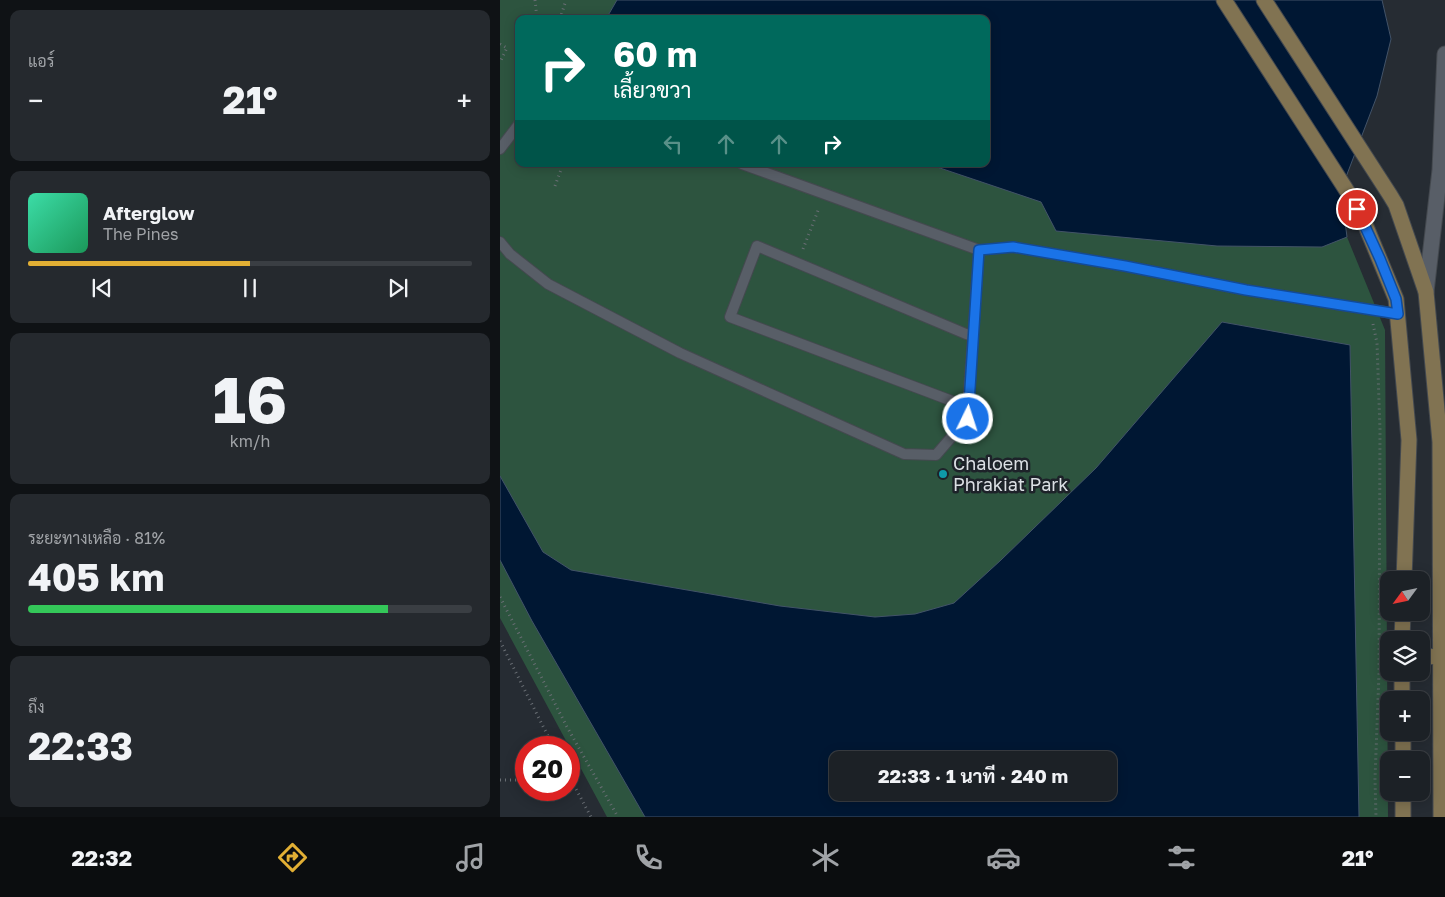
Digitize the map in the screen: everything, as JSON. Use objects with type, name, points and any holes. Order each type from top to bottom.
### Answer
[{"type":"main road","points":[[1224,0],[1349,194],[1365,224],[1396,299],[1409,440],[1404,571]]},
{"type":"main road","points":[[1264,0],[1396,205],[1426,292],[1440,442],[1441,817]]},
{"type":"main road","points":[[1430,656],[1440,657]]},
{"type":"main road","points":[[1403,801],[1403,817]]},
{"type":"street","points":[[1426,292],[1440,170],[1445,54]]},
{"type":"lane","points":[[500,150],[515,129]]},
{"type":"lane","points":[[750,167],[979,250],[1013,247],[1125,266],[1246,290],[1398,314]]},
{"type":"lane","points":[[500,242],[510,254],[548,284],[680,353],[904,454],[936,456],[968,419],[979,250]]},
{"type":"lane","points":[[968,406],[730,317],[757,246],[973,336]]},
{"type":"path","points":[[535,0],[537,15]]},
{"type":"path","points":[[561,15],[566,0]]},
{"type":"path","points":[[500,44],[507,48],[500,62]]},
{"type":"path","points":[[555,186],[562,167]]},
{"type":"path","points":[[803,249],[824,194]]},
{"type":"path","points":[[1370,309],[1377,343],[1380,430],[1379,673],[1375,779],[1376,817]]},
{"type":"path","points":[[500,597],[567,727],[618,817]]},
{"type":"path","points":[[500,641],[548,736]]},
{"type":"path","points":[[500,780],[515,780]]},
{"type":"path","points":[[580,796],[591,817]]},
{"type":"green space","name":"Chaloem Phrakiat Park","points":[[500,0],[1204,0],[1347,237],[1385,330],[1386,571],[1380,571],[1380,621],[1387,621],[1387,631],[1380,631],[1380,681],[1387,681],[1387,691],[1380,691],[1380,741],[1388,741],[1388,751],[1380,751],[1380,801],[1388,801],[1388,817],[607,817],[580,767],[580,736],[563,736],[500,618]]},
{"type":"water","points":[[617,0],[1382,0],[1391,39],[1377,96],[1341,190],[1347,237],[1322,247],[1217,246],[1056,231],[1041,202],[937,167],[990,167],[990,15],[608,15]]},
{"type":"water","points":[[1222,322],[1350,345],[1359,817],[645,817],[532,621],[500,560],[500,476],[543,552],[571,570],[780,606],[875,617],[915,614],[954,603],[1096,468]]},
{"type":"place","name":"Chaloem Phrakiat Park","points":[[943,474]]},
{"type":"route","points":[[968,419],[979,250],[1013,247],[1125,266],[1246,290],[1398,314],[1396,299],[1357,209]]}]
